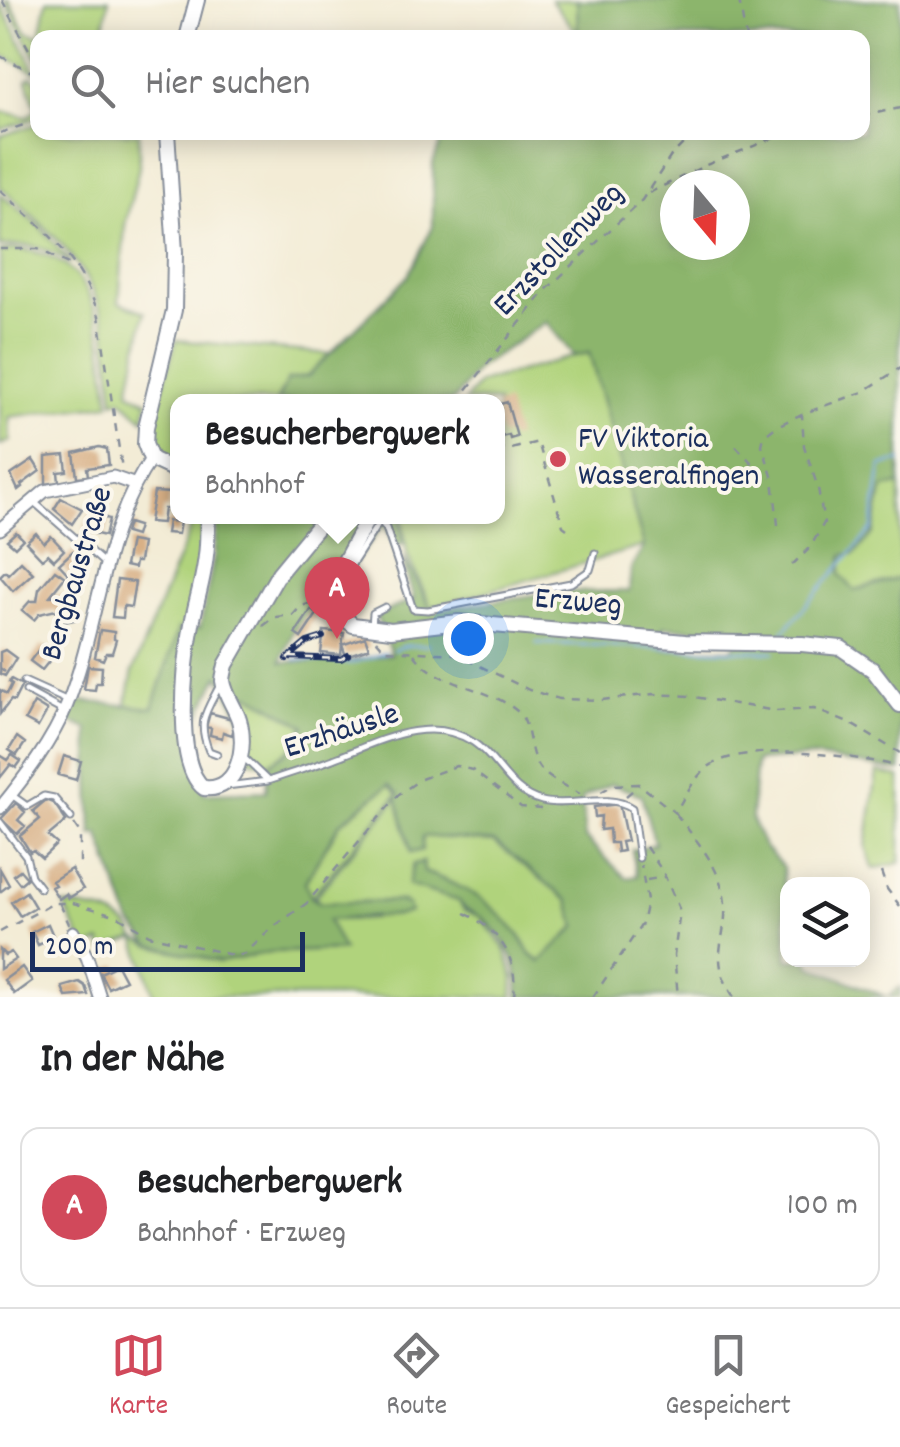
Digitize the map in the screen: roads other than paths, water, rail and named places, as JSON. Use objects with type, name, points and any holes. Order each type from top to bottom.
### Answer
[{"type":"street","points":[[189,30],[197,0]]},
{"type":"street","points":[[168,140],[175,252],[174,310],[145,444],[151,459],[170,468]]},
{"type":"street","name":"Bergbaustraße","points":[[0,808],[44,749],[66,706],[128,481],[151,459]]},
{"type":"street","points":[[0,529],[32,500],[57,488],[113,477],[128,481]]},
{"type":"street","points":[[208,524],[206,558],[187,660],[188,762],[195,782],[204,788],[225,786],[234,775],[240,754],[242,734],[222,680],[235,649],[279,573],[319,524]]},
{"type":"street","points":[[372,524],[348,552],[335,586],[334,602],[338,614],[353,625],[372,630]]},
{"type":"street","name":"Erzweg","points":[[372,630],[458,622],[686,642],[841,648],[873,670],[900,705]]},
{"type":"street","points":[[73,932],[88,957],[100,997]]},
{"type":"lane","points":[[32,500],[107,566]]},
{"type":"lane","points":[[382,524],[412,609],[428,610],[571,583],[590,570],[595,553]]},
{"type":"lane","points":[[372,630],[373,613],[385,607]]},
{"type":"lane","points":[[217,754],[210,751],[200,730],[222,680]]},
{"type":"lane","points":[[24,681],[66,706]]},
{"type":"lane","points":[[26,691],[66,706]]},
{"type":"lane","name":"Erzhäusle","points":[[240,754],[268,781],[402,732],[433,730],[458,735],[474,743],[517,790],[539,801],[622,801],[632,808],[639,858]]},
{"type":"lane","points":[[225,786],[268,781]]},
{"type":"lane","points":[[11,794],[28,806],[44,796],[54,798],[71,818]]},
{"type":"lane","points":[[0,822],[26,856],[31,876],[40,888]]},
{"type":"waterway","points":[[783,632],[872,529],[881,466],[900,461]]},
{"type":"waterway","points":[[536,643],[774,652]]},
{"type":"waterway","points":[[456,644],[473,644]]},
{"type":"waterway","points":[[394,650],[428,645]]},
{"type":"waterway","points":[[294,659],[352,663],[385,653]]},
{"type":"railway","points":[[287,659],[307,642],[323,637]]},
{"type":"railway","points":[[290,657],[341,659],[348,655]]},
{"type":"place","name":"FV Viktoria Wasseralfingen","points":[[558,459]]},
{"type":"place","name":"Besucherbergwerk","points":[[337,639]]}]
